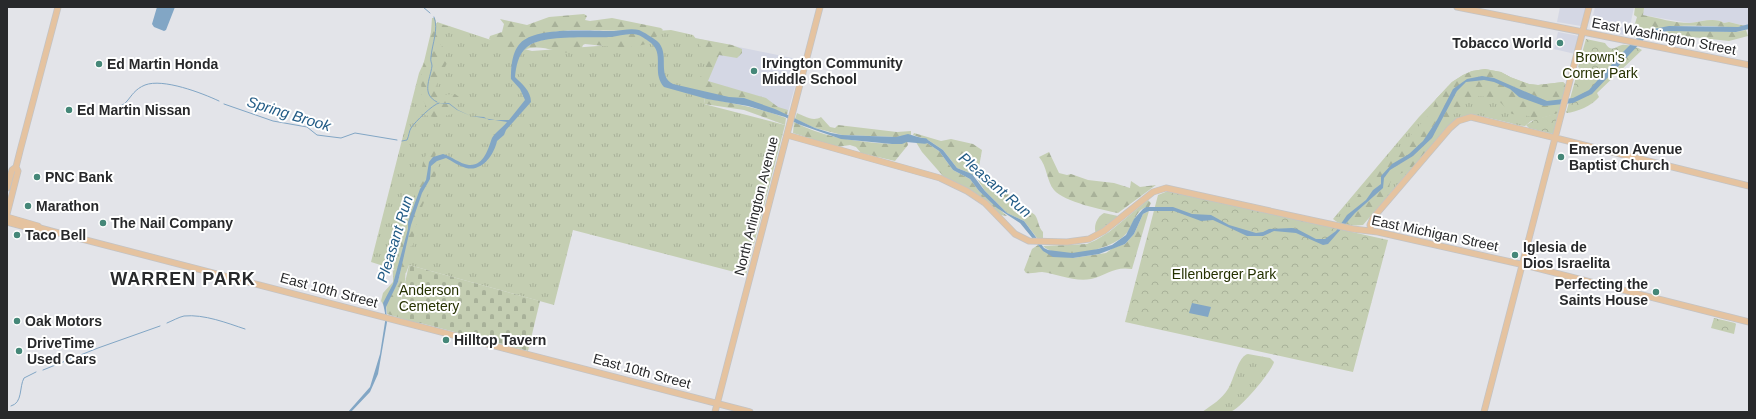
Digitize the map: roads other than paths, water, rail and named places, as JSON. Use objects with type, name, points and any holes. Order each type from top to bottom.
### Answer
[{"type":"main road","points":[[7,214],[18,171],[16,167],[58,7]]},
{"type":"main road","name":"North Arlington Avenue","points":[[716,412],[820,7]]},
{"type":"main road","name":"East Washington Street","points":[[1457,7],[1749,65]]},
{"type":"main road","points":[[1484,412],[1589,7]]},
{"type":"main road","points":[[1371,231],[1370,225],[1373,218],[1456,123],[1473,117],[1749,186]]},
{"type":"main road","name":"East Michigan Street","points":[[787,135],[940,178],[967,191],[985,203],[1015,234],[1029,241],[1080,241],[1094,237],[1156,191],[1166,188],[1333,225],[1371,231],[1523,264],[1749,322]]},
{"type":"main road","points":[[7,188],[12,170],[16,167]]},
{"type":"main road","name":"East 10th Street","points":[[7,217],[38,226],[40,228],[750,412]]},
{"type":"main road","name":"East 10th Street","points":[[7,222],[37,230],[40,228]]},
{"type":"water","points":[[157,7],[175,7],[166,30],[164,31],[154,27],[152,24]]},
{"type":"water","name":"Pleasant Run","points":[[1749,24],[1749,29],[1736,32],[1667,31],[1647,36],[1592,94],[1573,103],[1544,106],[1519,97],[1510,89],[1494,82],[1484,80],[1466,82],[1457,91],[1432,138],[1413,156],[1390,170],[1384,178],[1383,188],[1355,213],[1328,244],[1323,245],[1296,233],[1274,231],[1263,236],[1247,236],[1213,220],[1201,221],[1174,211],[1149,211],[1143,214],[1134,234],[1125,244],[1099,254],[1073,258],[1053,257],[1043,251],[1020,223],[997,208],[979,191],[970,179],[953,170],[939,151],[927,143],[914,139],[902,144],[892,144],[841,139],[798,124],[785,117],[748,106],[707,99],[664,87],[658,75],[658,58],[655,48],[643,37],[635,34],[611,37],[555,38],[544,40],[534,43],[521,53],[515,77],[528,91],[531,102],[506,130],[504,135],[497,141],[490,157],[482,165],[472,169],[458,165],[446,158],[437,161],[431,166],[430,179],[422,193],[411,225],[398,282],[386,307],[387,322],[378,374],[370,392],[351,412],[348,412],[370,387],[380,354],[385,322],[383,303],[393,284],[408,229],[408,222],[420,189],[426,180],[429,162],[433,157],[443,154],[469,165],[478,163],[485,156],[493,136],[507,122],[495,120],[509,120],[525,100],[520,89],[511,79],[512,63],[515,52],[520,43],[524,40],[532,36],[555,31],[614,31],[636,29],[657,41],[661,46],[664,58],[665,76],[673,84],[729,97],[744,98],[775,109],[815,128],[831,133],[842,135],[896,137],[908,134],[928,140],[943,150],[957,168],[972,174],[985,191],[1007,213],[1024,221],[1044,248],[1048,250],[1072,253],[1112,245],[1126,235],[1134,219],[1146,207],[1173,207],[1192,214],[1211,215],[1229,225],[1256,233],[1269,229],[1292,228],[1316,239],[1325,239],[1336,231],[1347,215],[1366,200],[1373,190],[1381,184],[1381,176],[1392,164],[1409,154],[1423,141],[1437,120],[1453,89],[1467,79],[1482,76],[1494,78],[1547,101],[1573,98],[1589,90],[1620,55],[1642,33],[1648,30],[1669,26],[1738,27]]},
{"type":"water","points":[[438,103],[449,103],[458,110],[471,116],[457,110],[449,104]]},
{"type":"water","points":[[471,116],[484,117],[487,119]]},
{"type":"water","points":[[1192,303],[1211,307],[1208,317],[1189,313]]},
{"type":"waterway","points":[[423,7],[430,13]]},
{"type":"waterway","points":[[434,17],[436,32],[431,58],[432,66],[428,81],[428,91],[432,99],[437,102]]},
{"type":"waterway","points":[[104,105],[113,107],[124,104],[139,88],[153,83],[162,83],[182,87],[219,101]]},
{"type":"waterway","name":"Spring Brook","points":[[402,141],[407,140],[411,128],[420,118],[433,106],[439,103]]},
{"type":"waterway","name":"Spring Brook","points":[[224,104],[273,121],[307,127],[317,135],[341,138],[355,133],[397,140]]},
{"type":"waterway","name":"Pleasant Run","points":[[904,139],[925,141]]},
{"type":"waterway","points":[[167,323],[184,316],[199,316],[245,329]]},
{"type":"waterway","points":[[43,370],[98,348],[160,326]]},
{"type":"waterway","points":[[11,406],[15,404],[19,398],[24,378],[36,372]]},
{"type":"place","name":"Tobacco World","points":[[1560,43]]},
{"type":"place","name":"Ed Martin Honda","points":[[99,64]]},
{"type":"place","name":"Irvington Community Middle School","points":[[754,71]]},
{"type":"place","name":"Ed Martin Nissan","points":[[69,110]]},
{"type":"place","name":"Emerson Avenue Baptist Church","points":[[1561,157]]},
{"type":"place","name":"PNC Bank","points":[[37,177]]},
{"type":"place","name":"Marathon","points":[[28,206]]},
{"type":"place","name":"The Nail Company","points":[[103,223]]},
{"type":"place","name":"Taco Bell","points":[[17,235]]},
{"type":"place","name":"Iglesia de Dios Israelita","points":[[1515,255]]},
{"type":"place","name":"Perfecting the Saints House","points":[[1656,292]]},
{"type":"place","name":"Oak Motors","points":[[17,321]]},
{"type":"place","name":"Hilltop Tavern","points":[[446,340]]},
{"type":"place","name":"DriveTime Used Cars","points":[[19,351]]},
{"type":"district","name":"WARREN PARK","points":[[183,279]]},
{"type":"park label","name":"Brown's Corner Park","points":[[1600,66]]},
{"type":"park label","name":"Ellenberger Park","points":[[1224,274]]},
{"type":"park label","name":"Anderson Cemetery","points":[[429,298]]}]
